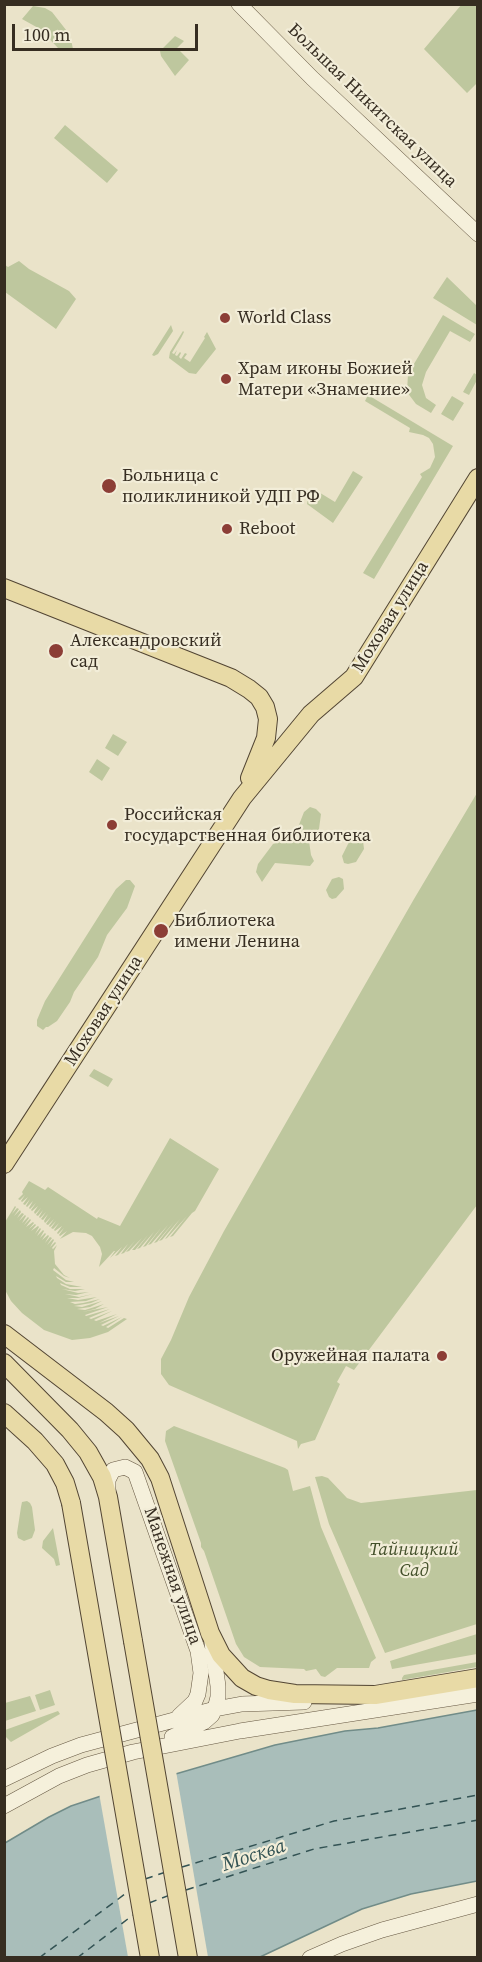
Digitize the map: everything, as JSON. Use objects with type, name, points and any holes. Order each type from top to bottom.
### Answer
[{"type":"main road","name":"Большая Никитская улица","points":[[240,4],[312,78],[477,234]]},
{"type":"main road","name":"Моховая улица","points":[[4,1164],[242,798],[311,714],[354,677],[477,478]]},
{"type":"main road","name":"Моховая улица","points":[[4,588],[231,678],[249,688],[259,697],[268,719],[266,738],[242,798]]},
{"type":"main road","name":"Манежная улица","points":[[4,1334],[126,1430],[150,1459],[166,1497],[214,1645],[235,1672],[256,1686],[295,1694],[375,1695],[477,1678]]},
{"type":"main road","points":[[4,1363],[70,1430],[88,1452],[102,1477],[108,1497],[188,1958]]},
{"type":"main road","points":[[4,1413],[35,1441],[55,1464],[65,1483],[71,1503],[150,1958]]},
{"type":"main road","name":"Манежная улица","points":[[108,1497],[108,1480],[113,1470],[119,1467],[131,1469],[138,1480],[198,1651],[201,1673],[198,1694],[188,1709],[171,1721]]},
{"type":"main road","name":"Манежная улица","points":[[210,1633],[218,1686],[215,1709]]},
{"type":"main road","points":[[4,1806],[59,1776],[111,1757],[240,1731],[477,1694]]},
{"type":"main road","points":[[4,1779],[81,1745],[215,1709],[242,1704],[322,1702],[375,1695]]},
{"type":"main road","points":[[133,1752],[198,1726],[212,1715],[215,1709]]},
{"type":"main road","points":[[310,1958],[382,1930],[477,1904]]},
{"type":"green space","points":[[462,4],[477,5],[477,83],[467,93],[424,49]]},
{"type":"green space","points":[[33,6],[52,12],[70,35],[73,49],[64,51],[58,48],[40,29],[22,19]]},
{"type":"green space","points":[[175,36],[184,41],[177,48],[189,60],[175,76],[160,51]]},
{"type":"green space","points":[[65,125],[118,170],[107,183],[54,138]]},
{"type":"green space","points":[[19,261],[69,291],[76,299],[56,329],[5,292],[5,265],[8,267]]},
{"type":"green space","points":[[447,277],[477,306],[477,325],[433,298]]},
{"type":"green space","points":[[443,315],[475,334],[470,342],[450,331],[426,372],[422,385],[426,398],[436,405],[431,413],[416,404],[407,392],[408,374]]},
{"type":"green space","points":[[171,325],[173,331],[158,354],[152,355]]},
{"type":"green space","points":[[183,331],[172,353],[174,354],[177,350],[175,355],[177,356],[180,352],[181,359],[185,353],[187,354],[184,358],[190,362],[207,332],[216,349],[196,374],[189,373],[169,358],[170,352]]},
{"type":"green space","points":[[474,373],[477,375],[477,380],[469,395],[463,392]]},
{"type":"green space","points":[[368,395],[453,446],[374,579],[363,573],[422,477],[420,474],[430,468],[435,457],[433,444],[429,438],[409,432],[410,428],[365,401]]},
{"type":"green space","points":[[452,396],[464,403],[453,421],[441,414]]},
{"type":"green space","points":[[353,471],[363,477],[333,523],[307,504],[312,488],[335,502]]},
{"type":"green space","points":[[113,734],[127,742],[118,756],[105,748]]},
{"type":"green space","points":[[97,759],[110,768],[102,781],[89,772]]},
{"type":"green space","points":[[477,793],[477,1205],[354,1370],[346,1366],[337,1382],[340,1384],[315,1440],[301,1444],[298,1449],[297,1441],[169,1385],[161,1374],[161,1359],[189,1297],[224,1231]]},
{"type":"green space","points":[[310,807],[321,814],[319,829],[309,841],[314,861],[310,866],[275,863],[262,882],[256,872],[258,864],[273,844],[295,835],[304,812]]},
{"type":"green space","points":[[356,837],[363,841],[364,849],[356,862],[344,863],[342,856],[349,842]]},
{"type":"green space","points":[[339,877],[343,879],[344,889],[332,899],[326,890],[332,879]]},
{"type":"green space","points":[[126,880],[130,880],[135,886],[127,908],[107,935],[98,957],[57,1021],[43,1030],[37,1026],[37,1020],[45,1001],[116,889]]},
{"type":"green space","points":[[94,1069],[113,1079],[108,1087],[89,1076]]},
{"type":"green space","points":[[170,1138],[219,1169],[195,1211],[173,1236],[170,1237],[187,1216],[167,1238],[165,1239],[180,1219],[162,1240],[159,1241],[174,1222],[157,1242],[154,1243],[168,1225],[151,1244],[148,1245],[161,1228],[146,1246],[143,1247],[154,1232],[140,1248],[137,1249],[148,1235],[135,1250],[132,1250],[142,1238],[129,1251],[126,1252],[135,1241],[124,1253],[121,1254],[128,1244],[118,1255],[115,1256],[122,1247],[110,1258],[114,1251],[99,1267],[102,1254],[92,1236],[73,1232],[60,1239],[67,1231],[60,1236],[64,1228],[57,1233],[62,1226],[54,1230],[59,1223],[53,1229],[51,1228],[56,1221],[49,1226],[54,1219],[48,1225],[46,1224],[51,1217],[45,1223],[44,1221],[48,1214],[43,1220],[41,1219],[46,1212],[40,1218],[43,1210],[38,1216],[36,1215],[41,1208],[35,1214],[38,1206],[31,1210],[36,1203],[30,1209],[33,1201],[27,1207],[30,1199],[25,1205],[23,1204],[28,1197],[22,1202],[25,1195],[20,1200],[18,1199],[29,1181],[45,1190],[48,1187],[97,1219],[98,1217],[120,1226]]},
{"type":"green space","points":[[15,1206],[12,1214],[17,1208],[19,1209],[14,1216],[20,1210],[17,1218],[22,1213],[24,1214],[19,1221],[25,1215],[22,1223],[29,1218],[24,1225],[31,1220],[26,1227],[33,1222],[29,1229],[36,1225],[31,1231],[38,1226],[35,1234],[41,1229],[37,1236],[43,1230],[40,1238],[46,1234],[42,1240],[49,1236],[45,1243],[50,1237],[52,1238],[47,1245],[54,1240],[50,1247],[55,1242],[52,1248],[57,1245],[54,1251],[55,1264],[64,1275],[70,1278],[64,1276],[54,1268],[53,1270],[66,1280],[74,1282],[66,1282],[56,1276],[57,1278],[66,1284],[82,1287],[70,1287],[60,1283],[61,1285],[70,1289],[85,1289],[75,1291],[62,1289],[78,1293],[89,1292],[76,1295],[65,1294],[79,1297],[93,1294],[78,1298],[67,1298],[78,1300],[97,1297],[86,1301],[70,1302],[75,1304],[100,1299],[74,1306],[82,1307],[102,1301],[90,1307],[77,1309],[85,1310],[104,1304],[82,1312],[108,1307],[85,1315],[110,1309],[89,1318],[91,1319],[112,1311],[94,1320],[96,1321],[117,1314],[99,1323],[119,1316],[101,1325],[103,1326],[122,1317],[106,1327],[108,1328],[124,1318],[127,1319],[108,1332],[90,1338],[72,1340],[44,1330],[22,1313],[5,1290],[5,1222]]},
{"type":"green space","points":[[174,1426],[285,1468],[288,1470],[293,1491],[310,1486],[321,1527],[376,1658],[371,1662],[369,1668],[337,1668],[325,1677],[321,1676],[316,1669],[306,1671],[304,1669],[260,1667],[244,1657],[236,1644],[165,1441],[166,1431]]},
{"type":"green space","name":"Тайницкий Сад","points":[[315,1477],[328,1478],[347,1498],[361,1503],[477,1490],[477,1624],[385,1653],[329,1524]]},
{"type":"green space","points":[[27,1501],[32,1507],[35,1530],[32,1538],[24,1541],[18,1538],[17,1533],[22,1502]]},
{"type":"green space","points":[[53,1528],[60,1565],[56,1566],[54,1559],[42,1548],[43,1541]]},
{"type":"green space","points":[[477,1634],[477,1654],[392,1669],[390,1661]]},
{"type":"green space","points":[[477,1662],[477,1667],[402,1680],[404,1675]]},
{"type":"green space","points":[[50,1690],[55,1705],[40,1710],[35,1695]]},
{"type":"green space","points":[[30,1696],[36,1711],[5,1721],[5,1703]]},
{"type":"green space","points":[[58,1711],[60,1714],[11,1742],[5,1736],[5,1730]]},
{"type":"water","name":"Москва","points":[[477,1710],[477,1881],[411,1894],[362,1909],[260,1957],[5,1958],[5,1843],[49,1817],[71,1806],[107,1794],[275,1745],[345,1731],[378,1728]]},
{"type":"pier","points":[[176,1771],[208,1957],[128,1957],[99,1793]]},
{"type":"ferry route","points":[[182,1867],[334,1821],[478,1795]]},
{"type":"ferry route","points":[[186,1890],[314,1849],[478,1820]]},
{"type":"ferry route","points":[[145,1879],[166,1872]]},
{"type":"ferry route","points":[[39,1958],[129,1891]]},
{"type":"ferry route","points":[[149,1903],[170,1895]]},
{"type":"ferry route","points":[[77,1958],[133,1915]]},
{"type":"place","name":"World Class","points":[[225,318]]},
{"type":"place","name":"Храм иконы Божией Матери «Знамение»","points":[[226,379]]},
{"type":"place","name":"Больница с поликлиникой УДП РФ","points":[[109,486]]},
{"type":"place","name":"Reboot","points":[[227,529]]},
{"type":"place","name":"Александровский сад","points":[[56,651]]},
{"type":"place","name":"Российская государственная библиотека","points":[[112,825]]},
{"type":"place","name":"Библиотека имени Ленина","points":[[161,931]]},
{"type":"place","name":"Оружейная палата","points":[[442,1356]]}]
